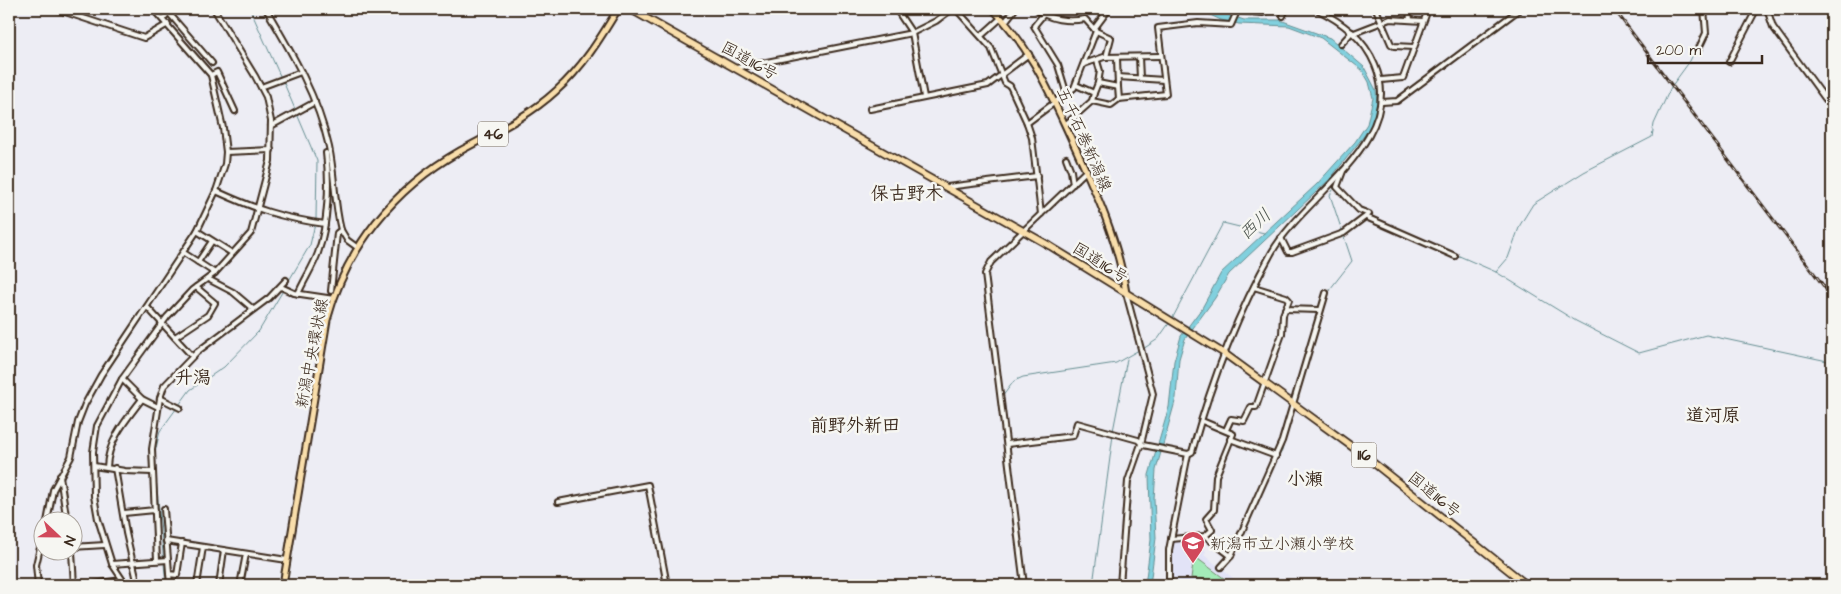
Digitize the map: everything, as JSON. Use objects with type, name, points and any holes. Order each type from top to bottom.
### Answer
[{"type":"highway","name":"国道116号","points":[[630,9],[1022,232],[1226,354],[1366,456],[1527,585]]},
{"type":"main road","name":"新潟中央環状線","points":[[283,585],[328,320],[334,299],[358,248],[388,206],[424,175],[458,152],[526,114],[557,90],[590,54],[618,9]]},
{"type":"main road","name":"五千石巻新潟線","points":[[993,9],[1029,54],[1087,170],[1112,233],[1126,293]]},
{"type":"street","points":[[56,9],[144,38],[168,24]]},
{"type":"street","points":[[49,512],[54,490],[71,457],[78,422],[85,404],[197,231],[216,191],[225,164],[226,152],[210,75],[168,24],[152,9]]},
{"type":"street","points":[[126,585],[112,564],[105,544],[94,496],[94,436],[97,426],[122,379],[162,323],[196,287],[215,273],[252,233],[271,150],[271,126],[266,96],[214,9]]},
{"type":"street","points":[[266,9],[301,72],[315,102],[330,150],[341,230],[347,240],[358,248]]},
{"type":"street","points":[[896,9],[912,33],[924,97]]},
{"type":"street","points":[[736,68],[912,33],[936,21],[952,9]]},
{"type":"street","points":[[956,9],[991,48],[1004,83],[1010,86],[1027,123],[1032,138],[1041,214]]},
{"type":"street","points":[[981,36],[1015,9]]},
{"type":"street","points":[[1036,9],[1043,15],[1073,21],[1085,19],[1095,30],[1111,38],[1106,57]]},
{"type":"street","points":[[1027,123],[1067,95],[1076,85],[1095,30],[1108,9]]},
{"type":"street","points":[[1092,101],[1111,105],[1119,99],[1166,94],[1158,28],[1198,23],[1231,25],[1237,11],[1263,13],[1269,9]]},
{"type":"street","points":[[1283,16],[1286,9]]},
{"type":"street","points":[[1169,585],[1171,539],[1188,454],[1192,452],[1226,354],[1254,287],[1281,238],[1343,170],[1369,136],[1382,102],[1381,80],[1371,53],[1353,33],[1319,9]]},
{"type":"street","points":[[1376,9],[1377,16],[1383,22],[1394,46],[1414,47]]},
{"type":"street","points":[[1409,9],[1410,20]]},
{"type":"street","points":[[1381,80],[1403,78],[1427,11],[1425,9]]},
{"type":"street","points":[[1382,102],[1397,101],[1520,9]]},
{"type":"street","points":[[1698,50],[1706,33],[1704,9]]},
{"type":"street","points":[[1729,62],[1756,9]]},
{"type":"street","points":[[1767,9],[1773,27],[1832,108]]},
{"type":"street","points":[[163,20],[170,10],[212,63]]},
{"type":"street","points":[[1043,15],[1034,26],[1058,65],[1067,95]]},
{"type":"street","points":[[1341,44],[1353,33],[1383,22],[1396,19],[1423,21]]},
{"type":"street","points":[[870,109],[988,85],[1029,54]]},
{"type":"street","points":[[1084,64],[1106,57],[1160,56]]},
{"type":"street","points":[[1139,57],[1140,78]]},
{"type":"street","points":[[1117,58],[1119,99]]},
{"type":"street","points":[[1065,125],[1092,101],[1100,71],[1097,61]]},
{"type":"street","points":[[210,75],[217,72],[235,111]]},
{"type":"street","points":[[262,87],[301,72]]},
{"type":"street","points":[[1118,77],[1164,80]]},
{"type":"street","points":[[1098,83],[1118,87]]},
{"type":"street","points":[[1076,85],[1094,93]]},
{"type":"street","points":[[271,126],[315,102]]},
{"type":"street","points":[[226,152],[271,150]]},
{"type":"street","points":[[298,294],[319,252],[325,224],[328,184],[326,154]]},
{"type":"street","points":[[1066,158],[1072,171],[1073,184]]},
{"type":"street","points":[[1024,585],[986,274],[991,262],[1087,170]]},
{"type":"street","points":[[1281,238],[1288,252],[1292,252],[1344,233],[1369,214],[1359,210],[1337,187],[1343,170]]},
{"type":"street","points":[[945,188],[1036,176]]},
{"type":"street","points":[[216,191],[258,210],[292,219],[325,224]]},
{"type":"street","points":[[325,213],[337,210]]},
{"type":"street","points":[[1366,217],[1455,256]]},
{"type":"street","points":[[331,291],[337,234],[341,230]]},
{"type":"street","points":[[197,231],[232,253]]},
{"type":"street","points":[[198,262],[212,240]]},
{"type":"street","points":[[184,253],[215,273]]},
{"type":"street","points":[[208,279],[233,292],[253,309]]},
{"type":"street","points":[[157,560],[152,449],[158,407],[164,386],[192,356],[282,287],[286,280]]},
{"type":"street","points":[[175,337],[208,315],[215,303],[196,287]]},
{"type":"street","points":[[282,287],[298,294],[334,299]]},
{"type":"street","points":[[1226,430],[1231,420],[1244,421],[1251,407],[1256,407],[1282,334],[1285,309],[1289,300],[1286,297],[1254,287]]},
{"type":"street","points":[[1120,585],[1128,481],[1153,401],[1153,389],[1126,293]]},
{"type":"street","points":[[1221,567],[1230,556],[1276,456],[1294,403],[1326,293]]},
{"type":"street","points":[[147,307],[192,356]]},
{"type":"street","points":[[1285,309],[1320,310]]},
{"type":"street","points":[[122,379],[142,399],[158,407]]},
{"type":"street","points":[[160,398],[180,408]]},
{"type":"street","points":[[107,467],[112,440],[122,430],[131,411],[142,399]]},
{"type":"street","points":[[1171,539],[1205,536],[1212,530],[1206,518],[1215,507],[1216,476],[1233,434],[1202,421]]},
{"type":"street","points":[[1006,444],[1073,436],[1077,423],[1138,440],[1141,444],[1188,454]]},
{"type":"street","points":[[1230,439],[1276,456]]},
{"type":"street","points":[[94,466],[125,471],[152,472]]},
{"type":"street","points":[[115,468],[126,533],[138,585]]},
{"type":"street","points":[[60,476],[66,512]]},
{"type":"street","points":[[558,502],[648,485],[667,585]]},
{"type":"street","points":[[164,509],[170,585]]},
{"type":"street","points":[[124,513],[155,510]]},
{"type":"street","points":[[1205,536],[1230,556]]},
{"type":"street","points":[[166,541],[287,560]]},
{"type":"street","points":[[169,574],[177,575],[182,543]]},
{"type":"street","points":[[82,546],[105,544]]},
{"type":"street","points":[[197,585],[203,546]]},
{"type":"street","points":[[219,585],[224,550]]},
{"type":"street","points":[[240,585],[246,554]]},
{"type":"street","points":[[112,564],[168,560]]},
{"type":"street","points":[[37,562],[38,585]]},
{"type":"street","points":[[73,562],[74,585]]},
{"type":"street","points":[[86,585],[122,580]]},
{"type":"shaded area","name":"新潟市立小瀬小学校","points":[[1201,538],[1203,548],[1206,551],[1204,555],[1242,585],[1173,585],[1171,554],[1174,541]]},
{"type":"green space","points":[[1194,556],[1233,585],[1203,585],[1203,579],[1191,578]]},
{"type":"water","points":[[1197,9],[1211,9],[1244,20],[1280,20],[1330,38],[1364,67],[1376,90],[1377,107],[1373,122],[1364,136],[1330,179],[1229,274],[1215,298],[1185,339],[1179,359],[1176,398],[1156,470],[1154,499],[1156,538],[1150,585],[1145,585],[1151,540],[1149,475],[1169,407],[1174,361],[1181,336],[1202,308],[1221,273],[1317,184],[1355,142],[1367,124],[1373,98],[1369,82],[1362,70],[1321,38],[1289,26],[1239,24],[1221,20]]},
{"type":"waterway","points":[[250,9],[281,78]]},
{"type":"waterway","points":[[1496,272],[1508,258],[1520,225],[1533,204],[1584,172],[1652,137],[1654,124],[1671,87],[1690,61],[1703,33],[1703,15]]},
{"type":"waterway","points":[[283,81],[317,161],[316,220]]},
{"type":"waterway","points":[[1331,186],[1357,211]]},
{"type":"waterway","points":[[1327,293],[1352,261],[1330,195],[1333,190]]},
{"type":"waterway","points":[[1372,218],[1496,272],[1576,321],[1639,353],[1706,335],[1832,362]]},
{"type":"waterway","name":"西川","points":[[1172,319],[1223,223],[1264,233]]},
{"type":"waterway","points":[[166,585],[154,457],[160,431],[190,390],[224,367],[259,331],[310,245],[315,224]]},
{"type":"waterway","points":[[1143,349],[1158,339],[1170,322]]},
{"type":"waterway","points":[[1002,397],[1014,381],[1023,377],[1116,363],[1139,350]]},
{"type":"waterway","points":[[1113,431],[1127,359]]},
{"type":"waterway","points":[[1000,400],[1014,518]]},
{"type":"waterway","points":[[1273,466],[1282,451],[1293,409]]},
{"type":"waterway","points":[[1093,585],[1113,435]]},
{"type":"railway","points":[[1614,9],[1832,297]]},
{"type":"place","name":"新潟市立小瀬小学校","points":[[1193,564]]},
{"type":"district","name":"保古野木","points":[[907,193]]},
{"type":"district","name":"升潟","points":[[193,377]]},
{"type":"district","name":"道河原","points":[[1713,415]]},
{"type":"district","name":"前野外新田","points":[[855,425]]},
{"type":"district","name":"小瀬","points":[[1305,479]]}]
